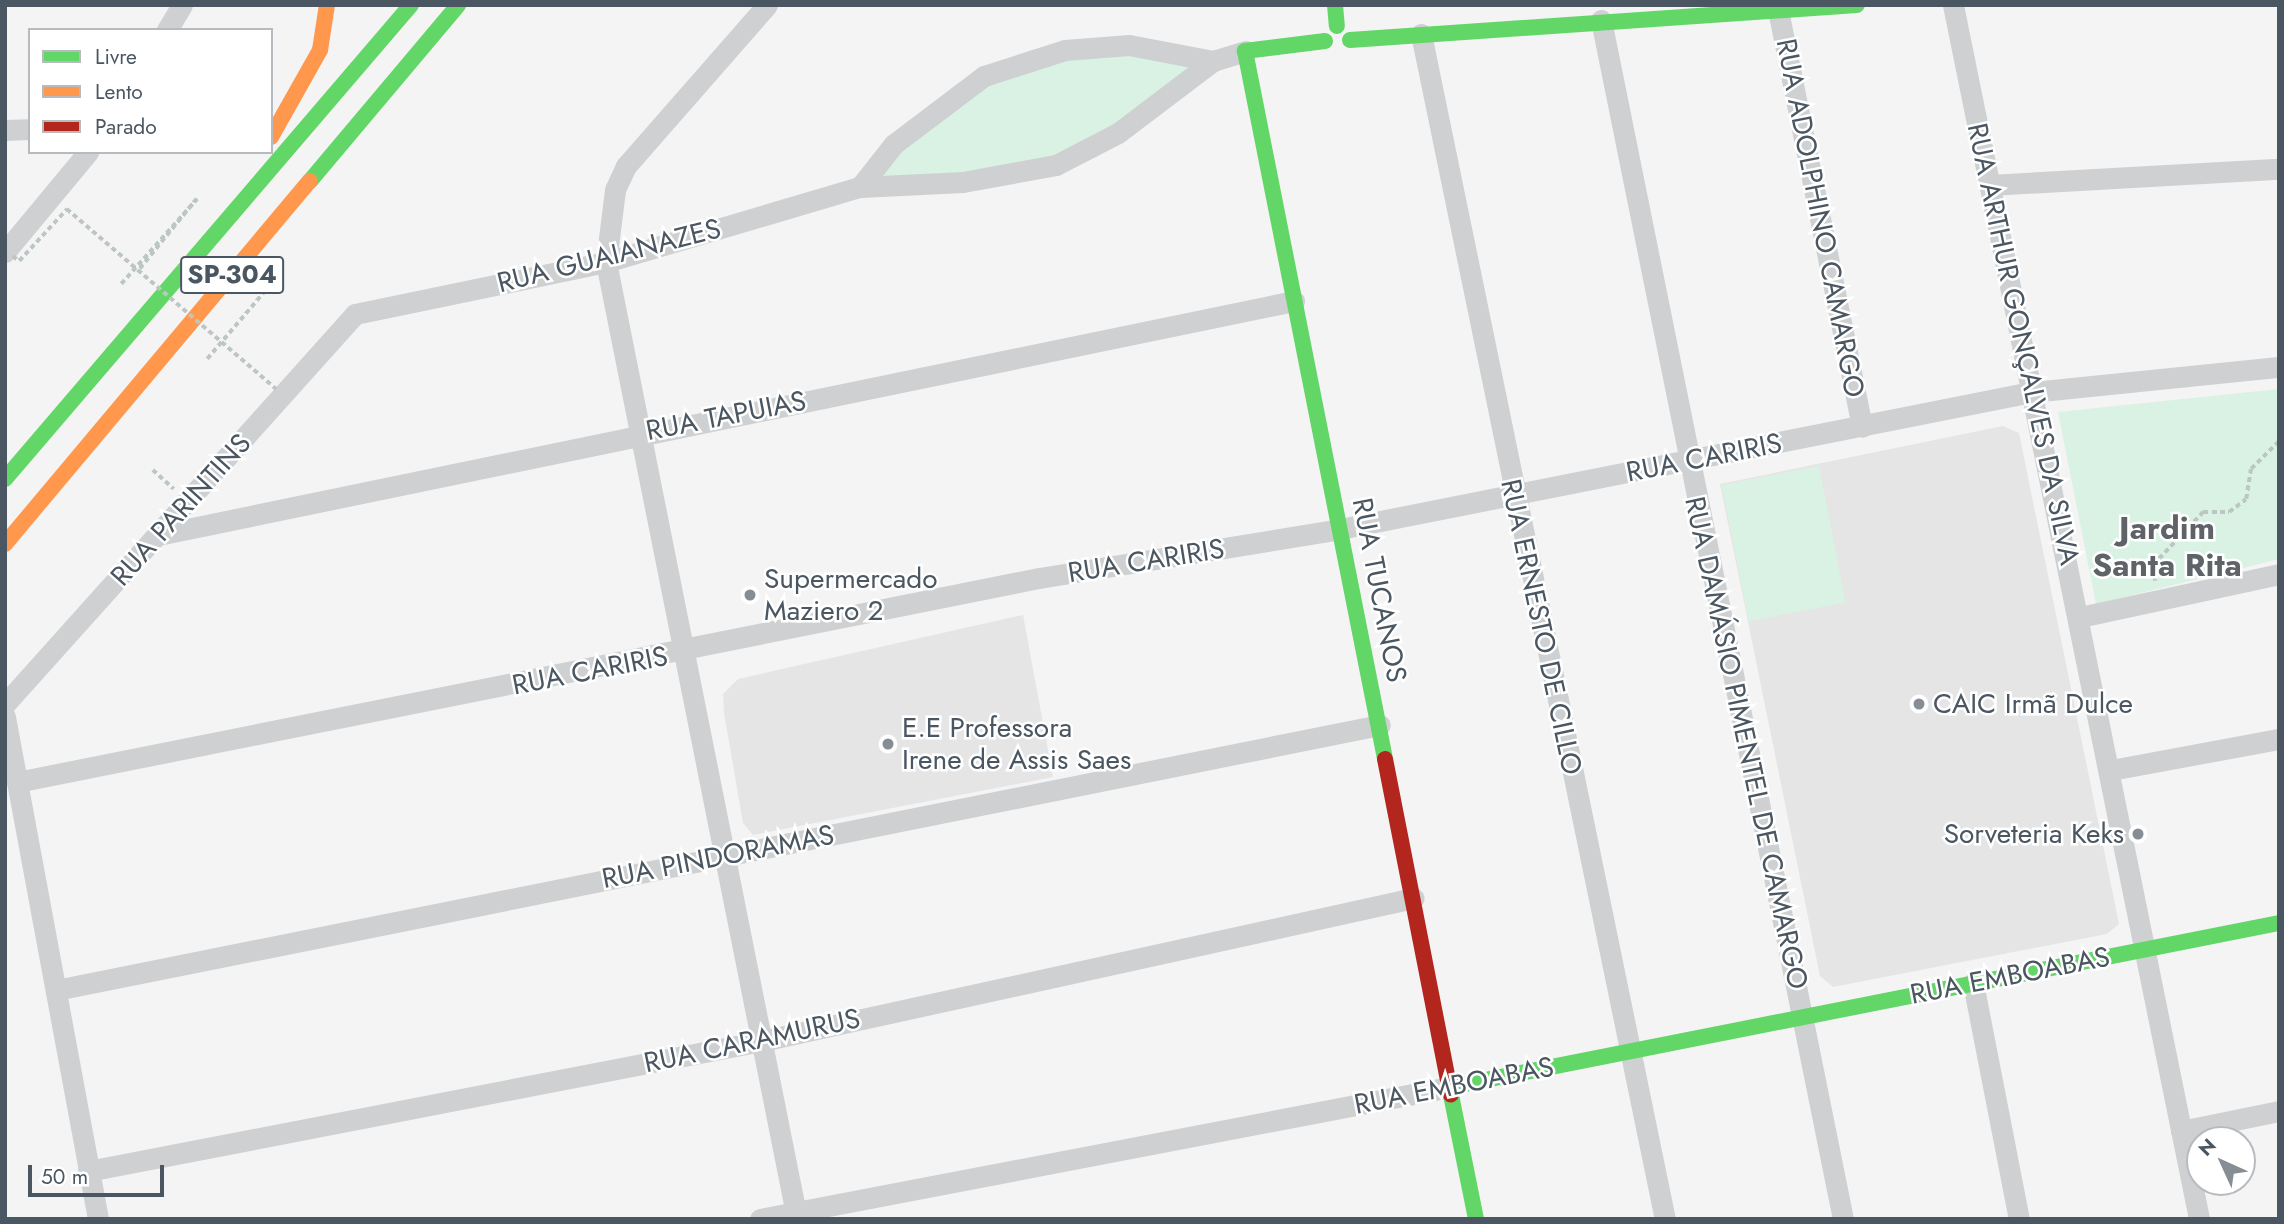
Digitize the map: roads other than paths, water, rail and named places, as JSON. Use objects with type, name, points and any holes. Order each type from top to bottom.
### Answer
[{"type":"main road","points":[[273,134],[305,84],[327,5]]},
{"type":"main road","name":"SP-304","points":[[5,479],[411,5]]},
{"type":"main road","name":"SP-304","points":[[5,544],[458,5]]},
{"type":"main road","points":[[1335,5],[1337,26],[1350,40]]},
{"type":"main road","points":[[1245,51],[1325,41],[1341,52],[1350,40],[1601,20],[1857,5]]},
{"type":"main road","points":[[1325,41],[1337,26]]},
{"type":"main road","name":"RUA TUCANOS","points":[[1245,51],[1476,1219]]},
{"type":"main road","points":[[154,307],[260,154]]},
{"type":"main road","name":"RUA EMBOABAS","points":[[1450,1087],[2279,923]]},
{"type":"street","points":[[168,28],[182,5]]},
{"type":"street","points":[[767,5],[626,166],[615,190],[606,262],[797,1215]]},
{"type":"street","name":"RUA ARTHUR GONÇALVES DA SILVA","points":[[1953,5],[2031,392],[2080,617],[2199,1219]]},
{"type":"street","name":"RUA ADOLPHINO CAMARGO","points":[[1778,10],[1862,427]]},
{"type":"street","name":"RUA DAMÁSIO PIMENTEL DE CAMARGO","points":[[1601,20],[1843,1219]]},
{"type":"street","name":"RUA ERNESTO DE CILLO","points":[[1421,34],[1513,497],[1665,1219]]},
{"type":"street","name":"RUA GUAIANAZES","points":[[860,187],[894,144],[984,76],[1065,50],[1129,45],[1213,61]]},
{"type":"street","name":"RUA GUAIANAZES","points":[[355,314],[606,262],[860,187],[962,182],[1056,165],[1118,133],[1213,61],[1245,51]]},
{"type":"street","points":[[5,130],[28,129]]},
{"type":"street","points":[[9,254],[86,154]]},
{"type":"street","points":[[1989,185],[2279,169]]},
{"type":"street","name":"RUA TAPUIAS","points":[[159,535],[641,433],[1294,301]]},
{"type":"street","name":"RUA PARINTINS","points":[[5,704],[355,314]]},
{"type":"street","name":"RUA CARIRIS","points":[[17,782],[684,653],[1039,578],[1340,529],[1513,497],[2031,392],[2279,367]]},
{"type":"street","points":[[2080,617],[2279,574]]},
{"type":"street","points":[[5,718],[98,1219]]},
{"type":"street","name":"RUA PINDORAMAS","points":[[56,990],[1380,725]]},
{"type":"street","points":[[2111,770],[2279,738]]},
{"type":"street","name":"RUA CARAMURUS","points":[[88,1171],[762,1041],[1414,898]]},
{"type":"street","points":[[1973,983],[2018,1219]]},
{"type":"street","name":"RUA EMBOABAS","points":[[760,1219],[797,1215],[1450,1087]]},
{"type":"street","points":[[2181,1131],[2279,1111]]},
{"type":"place","name":"Supermercado Maziero 2","points":[[750,595]]},
{"type":"place","name":"CAIC Irmã Dulce","points":[[1919,704]]},
{"type":"place","name":"E.E Professora Irene de Assis Saes","points":[[888,744]]},
{"type":"place","name":"Sorveteria Keks","points":[[2138,834]]},
{"type":"district","name":"Jardim Santa Rita","points":[[2167,548]]}]
